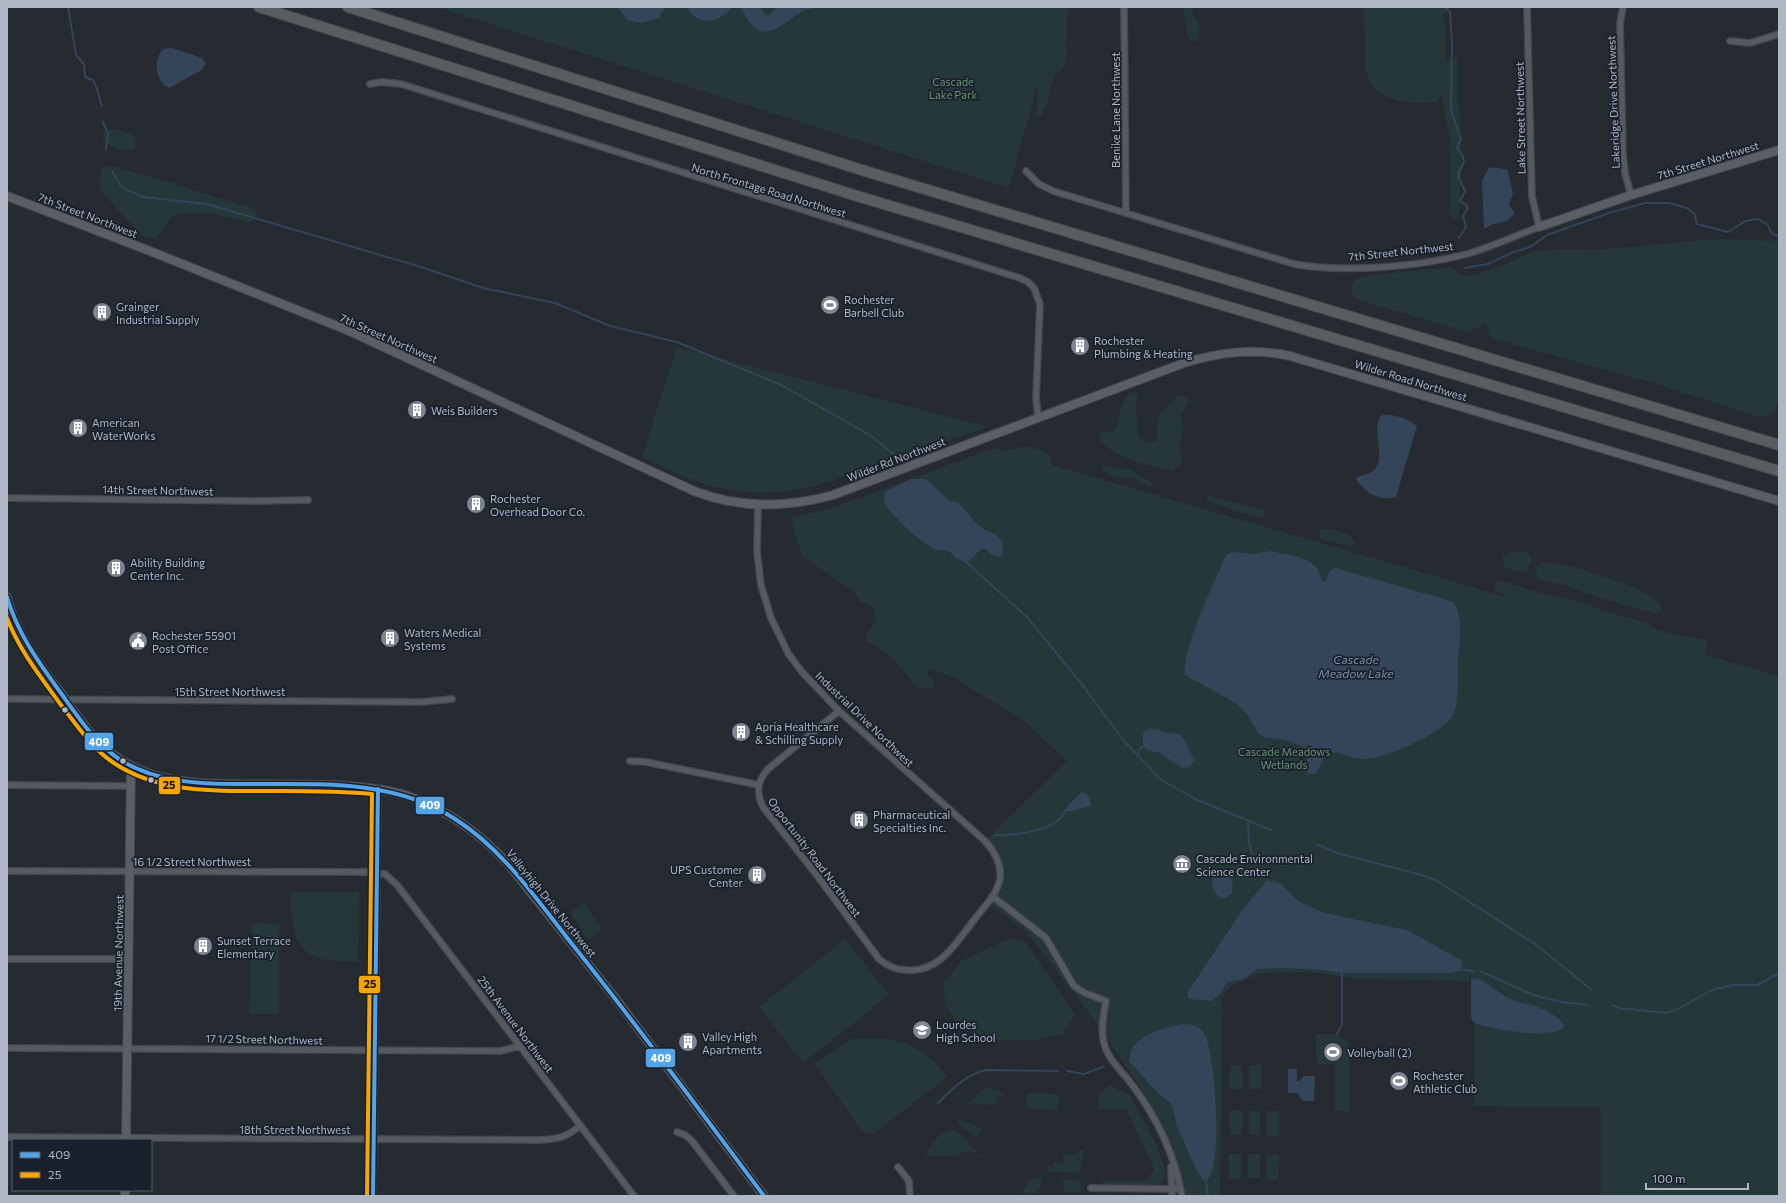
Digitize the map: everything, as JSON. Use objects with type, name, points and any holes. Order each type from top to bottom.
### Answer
[{"type":"highway","points":[[260,7],[864,198],[1779,471]]},
{"type":"highway","points":[[348,7],[868,172],[1779,444]]},
{"type":"highway","points":[[1706,423],[1779,440]]},
{"type":"highway","points":[[1742,460],[1779,474]]},
{"type":"street","name":"Benike Lane Northwest","points":[[1124,7],[1126,212]]},
{"type":"street","name":"Lake Street Northwest","points":[[1527,7],[1532,196],[1539,227]]},
{"type":"street","name":"Lakeridge Drive Northwest","points":[[1622,7],[1620,23],[1623,154],[1625,173],[1631,195]]},
{"type":"street","points":[[1730,41],[1750,43],[1779,34]]},
{"type":"street","name":"North Frontage Road Northwest","points":[[370,84],[381,82],[401,84],[1020,278],[1028,282],[1034,288],[1040,304],[1036,394],[1038,417]]},
{"type":"street","name":"7th Street Northwest","points":[[1026,171],[1039,184],[1053,191],[1126,212],[1278,261],[1313,267],[1332,268],[1376,266],[1450,257],[1476,251],[1631,195],[1779,150]]},
{"type":"street","name":"7th Street Northwest","points":[[7,196],[346,330],[694,491],[724,501],[758,504]]},
{"type":"street","name":"Wilder Road Northwest","points":[[1038,417],[1184,363],[1224,353],[1263,351],[1290,356],[1779,501]]},
{"type":"street","name":"Wilder Rd Northwest","points":[[758,504],[797,503],[833,495],[1038,417]]},
{"type":"street","name":"14th Street Northwest","points":[[7,498],[308,500]]},
{"type":"street","name":"Industrial Drive Northwest","points":[[758,504],[758,564],[761,585],[771,618],[793,660],[806,677],[839,711],[991,848],[998,863],[1000,874],[999,883],[992,896],[944,957],[930,967],[913,971]]},
{"type":"street","name":"Valleyhigh Drive Northwest","points":[[7,597],[14,619],[27,646],[65,699],[102,745],[115,756],[131,766],[157,776],[184,782],[338,786],[378,790],[415,799],[433,807],[473,831],[497,852],[619,1003],[764,1196]]},
{"type":"street","name":"15th Street Northwest","points":[[7,699],[421,702],[452,699]]},
{"type":"street","points":[[630,761],[646,762],[759,785],[763,774],[768,769],[839,711]]},
{"type":"street","name":"19th Avenue Northwest","points":[[126,1139],[131,766]]},
{"type":"street","points":[[7,785],[130,786]]},
{"type":"street","name":"Opportunity Road Northwest","points":[[759,785],[759,797],[763,807],[816,874],[879,959],[891,967],[913,971]]},
{"type":"street","points":[[373,1196],[372,1139],[378,790]]},
{"type":"street","name":"16 1/2 Street Northwest","points":[[7,871],[377,872]]},
{"type":"street","name":"25th Avenue Northwest","points":[[377,872],[385,874],[398,886],[634,1196]]},
{"type":"street","points":[[992,896],[1046,938],[1074,986],[1084,993],[1106,1001],[1103,1018],[1104,1043],[1110,1058],[1144,1101],[1160,1127],[1182,1196]]},
{"type":"street","points":[[7,959],[128,960]]},
{"type":"street","name":"17 1/2 Street Northwest","points":[[7,1048],[500,1051],[520,1046]]},
{"type":"street","name":"18th Street Northwest","points":[[7,1137],[126,1139],[551,1139],[568,1135],[580,1126]]},
{"type":"street","points":[[677,1132],[685,1135],[692,1141],[734,1196]]},
{"type":"street","points":[[1168,1149],[1172,1196]]},
{"type":"street","points":[[898,1167],[909,1181],[910,1196]]},
{"type":"street","points":[[1091,1188],[1180,1189]]},
{"type":"green space","name":"Cascade Lake Park","points":[[437,7],[1070,7],[1067,17],[1066,62],[1061,70],[1055,74],[1047,103],[1040,119],[1036,115],[1038,82],[1009,188]]},
{"type":"green space","points":[[1184,7],[1192,7],[1193,14],[1199,25],[1200,30],[1196,41],[1191,42],[1187,35]]},
{"type":"green space","points":[[1364,7],[1450,7],[1446,14],[1442,14],[1445,27],[1446,62],[1450,57],[1456,56],[1458,59],[1457,100],[1460,118],[1461,165],[1459,215],[1457,219],[1453,220],[1449,211],[1451,198],[1450,138],[1444,113],[1443,93],[1436,102],[1407,102],[1388,98],[1373,87],[1368,78],[1365,66]]},
{"type":"green space","points":[[116,129],[134,135],[136,143],[135,149],[127,151],[118,149],[103,140],[103,133],[106,130]]},
{"type":"green space","points":[[106,166],[116,167],[168,182],[254,209],[256,215],[251,222],[247,222],[211,213],[185,213],[173,215],[155,240],[143,236],[102,193],[99,182],[101,169]]},
{"type":"green space","points":[[1723,239],[1779,241],[1779,400],[1773,414],[1767,416],[1757,416],[1650,382],[1494,339],[1489,336],[1488,326],[1484,323],[1467,332],[1356,299],[1351,291],[1352,284],[1356,279],[1371,275],[1451,267],[1457,273],[1474,275],[1544,250],[1605,249]]},
{"type":"green space","points":[[677,347],[988,427],[815,486],[767,492],[746,492],[706,484],[686,477],[642,457]]},
{"type":"green space","points":[[1131,392],[1136,393],[1138,398],[1136,405],[1138,437],[1150,443],[1157,440],[1157,422],[1161,413],[1178,395],[1187,396],[1188,401],[1181,416],[1183,425],[1180,442],[1181,464],[1172,471],[1143,464],[1121,456],[1104,445],[1099,438],[1102,432],[1114,431],[1124,401]]},
{"type":"green space","name":"Cascade Meadows Wetlands","points":[[1026,446],[1044,452],[1050,456],[1052,465],[1507,597],[1495,590],[1494,585],[1496,582],[1503,581],[1540,593],[1574,600],[1607,612],[1645,622],[1656,629],[1668,633],[1704,639],[1708,644],[1706,652],[1700,653],[1779,676],[1779,1196],[1601,1196],[1601,1107],[1474,1106],[1474,981],[1355,979],[1313,972],[1260,973],[1231,986],[1222,998],[1220,1196],[1186,1196],[1185,1188],[1166,1133],[1140,1087],[1079,999],[1027,933],[992,905],[992,896],[1000,870],[985,841],[1067,761],[1024,721],[953,677],[927,668],[928,675],[935,682],[931,689],[918,688],[896,662],[883,651],[866,641],[868,632],[876,618],[874,608],[861,602],[852,590],[802,556],[791,517],[830,509],[994,448],[1004,451]]},
{"type":"green space","points":[[1106,465],[1117,469],[1129,469],[1153,484],[1150,487],[1134,479],[1115,477],[1106,472],[1102,472],[1102,466]]},
{"type":"green space","points":[[1207,495],[1256,508],[1264,511],[1265,515],[1262,518],[1241,513],[1207,500]]},
{"type":"green space","points":[[1321,529],[1330,529],[1340,532],[1349,536],[1355,542],[1353,546],[1349,546],[1320,539],[1319,533]]},
{"type":"green space","points":[[1513,551],[1528,553],[1531,557],[1531,562],[1526,572],[1519,572],[1504,567],[1502,556]]},
{"type":"green space","points":[[1543,562],[1580,569],[1628,585],[1653,598],[1659,604],[1662,611],[1657,614],[1603,599],[1564,585],[1543,581],[1537,577],[1536,570]]},
{"type":"green space","points":[[291,892],[359,892],[358,961],[327,960],[315,957],[306,951],[300,943],[293,924]]},
{"type":"green space","points":[[584,903],[602,930],[588,940],[570,912]]},
{"type":"green space","points":[[252,923],[279,924],[279,1014],[250,1014]]},
{"type":"green space","points":[[1012,938],[1026,943],[1075,1015],[1062,1034],[1036,1040],[997,1040],[967,1032],[954,1019],[945,1004],[944,983],[961,961]]},
{"type":"green space","points":[[845,939],[889,995],[803,1063],[759,1007]]},
{"type":"green space","points":[[1316,1034],[1337,1034],[1349,1044],[1349,1111],[1335,1111],[1335,1065],[1318,1064],[1316,1060]]},
{"type":"green space","points":[[883,1038],[903,1043],[920,1050],[934,1061],[947,1077],[873,1134],[863,1133],[815,1064],[852,1039]]},
{"type":"green space","points":[[1230,1065],[1242,1065],[1242,1089],[1230,1089]]},
{"type":"green space","points":[[1249,1065],[1261,1065],[1261,1089],[1249,1089]]},
{"type":"green space","points":[[1110,1085],[1130,1096],[1156,1144],[1167,1174],[1159,1185],[1104,1184],[1100,1182],[1101,1176],[1103,1181],[1148,1181],[1149,1175],[1154,1172],[1154,1168],[1126,1109],[1098,1109],[1099,1095]]},
{"type":"green space","points":[[984,1088],[995,1089],[1003,1093],[1004,1097],[996,1097],[997,1105],[968,1104]]},
{"type":"green space","points":[[1028,1093],[1058,1094],[1058,1110],[1029,1109],[1026,1102]]},
{"type":"green space","points":[[1230,1110],[1242,1110],[1242,1135],[1230,1135]]},
{"type":"green space","points":[[1249,1111],[1260,1111],[1260,1135],[1249,1135]]},
{"type":"green space","points":[[1267,1111],[1279,1111],[1279,1136],[1267,1136]]},
{"type":"green space","points":[[958,1119],[983,1129],[975,1137],[958,1124]]},
{"type":"green space","points":[[950,1129],[956,1130],[982,1157],[978,1157],[977,1152],[959,1152],[959,1156],[925,1156],[935,1140]]},
{"type":"green space","points":[[1078,1150],[1084,1150],[1079,1173],[1049,1172],[1048,1167],[1053,1167],[1053,1163],[1063,1163],[1063,1155],[1078,1154]]},
{"type":"green space","points":[[1229,1154],[1241,1154],[1241,1179],[1229,1179]]},
{"type":"green space","points":[[1248,1154],[1260,1154],[1260,1178],[1248,1178]]},
{"type":"green space","points":[[1267,1154],[1279,1155],[1278,1179],[1267,1179]]},
{"type":"green space","points":[[1042,1177],[1041,1188],[1035,1193],[1023,1192],[1029,1180]]},
{"type":"green space","points":[[1062,1179],[1079,1180],[1081,1183],[1080,1192],[1065,1192]]},
{"type":"water","points":[[618,7],[665,7],[659,18],[642,23],[627,20]]},
{"type":"water","points":[[687,7],[733,7],[728,12],[716,19],[703,21],[692,14]]},
{"type":"water","points":[[740,7],[761,7],[765,15],[769,15],[777,7],[820,7],[799,13],[775,29],[762,31],[756,29],[750,23]]},
{"type":"water","points":[[172,48],[202,58],[206,63],[202,70],[169,88],[164,85],[158,76],[157,65],[163,49]]},
{"type":"water","points":[[1489,167],[1505,169],[1508,171],[1513,194],[1509,205],[1515,213],[1507,221],[1493,224],[1484,229],[1482,181]]},
{"type":"water","points":[[1382,415],[1391,415],[1401,418],[1414,423],[1417,426],[1396,497],[1390,498],[1373,495],[1359,484],[1356,479],[1357,477],[1373,471],[1378,464],[1379,450],[1377,426]]},
{"type":"water","points":[[911,479],[926,479],[950,501],[958,502],[977,524],[985,530],[995,534],[1002,541],[1003,554],[1001,557],[990,554],[986,549],[981,549],[967,563],[956,558],[949,551],[936,550],[920,540],[888,509],[884,501],[885,492]]},
{"type":"water","name":"Cascade Meadow Lake","points":[[1271,551],[1302,558],[1309,562],[1315,566],[1319,572],[1321,580],[1325,582],[1331,569],[1336,568],[1454,603],[1459,616],[1460,624],[1457,703],[1453,715],[1447,722],[1438,730],[1412,744],[1372,758],[1358,759],[1337,753],[1327,752],[1316,774],[1308,774],[1306,748],[1286,740],[1263,737],[1258,733],[1247,714],[1234,702],[1185,675],[1185,664],[1193,633],[1226,555],[1233,552],[1253,554]]},
{"type":"water","points":[[1148,729],[1157,729],[1163,732],[1179,734],[1183,737],[1194,760],[1190,767],[1182,768],[1160,753],[1147,750],[1143,746],[1143,733]]},
{"type":"water","points":[[1082,792],[1089,796],[1091,806],[1073,811],[1065,811],[1068,805]]},
{"type":"water","points":[[1222,869],[1227,869],[1229,871],[1232,884],[1232,894],[1223,899],[1215,893],[1212,884],[1214,875]]},
{"type":"water","points":[[1267,880],[1280,883],[1298,901],[1324,913],[1407,930],[1461,960],[1463,970],[1451,973],[1342,973],[1284,968],[1257,969],[1243,979],[1227,982],[1220,994],[1212,1001],[1189,999],[1187,993],[1243,909]]},
{"type":"water","points":[[1473,978],[1487,983],[1512,1000],[1533,1005],[1547,1011],[1563,1023],[1563,1028],[1545,1033],[1533,1033],[1493,1028],[1474,1023],[1471,1018],[1471,981]]},
{"type":"water","points":[[1187,1024],[1198,1027],[1202,1030],[1209,1046],[1212,1064],[1216,1111],[1215,1156],[1212,1172],[1206,1181],[1202,1179],[1195,1167],[1177,1126],[1172,1104],[1157,1092],[1129,1061],[1132,1049],[1141,1039],[1165,1028]]},
{"type":"water","points":[[1288,1069],[1297,1069],[1297,1081],[1300,1081],[1303,1076],[1315,1076],[1314,1101],[1303,1101],[1297,1093],[1288,1093]]},
{"type":"waterway","points":[[68,7],[76,55],[84,64],[85,77],[93,80],[102,106]]},
{"type":"waterway","points":[[1446,7],[1450,12],[1452,45],[1451,110],[1461,139],[1457,148],[1462,154],[1464,162],[1459,172],[1459,178],[1465,191],[1460,201],[1467,205],[1467,210],[1463,216],[1466,227],[1459,238]]},
{"type":"waterway","points":[[103,122],[108,134],[106,149]]},
{"type":"waterway","points":[[112,171],[121,187],[143,197],[207,204],[421,267],[483,288],[555,303],[610,326],[677,342],[781,385],[870,435],[896,456]]},
{"type":"waterway","points":[[1465,268],[1488,264],[1511,253],[1532,246],[1547,235],[1609,213],[1645,203],[1669,203],[1687,208],[1694,213],[1697,224],[1728,232],[1745,221],[1758,219],[1767,224],[1772,234],[1779,236]]},
{"type":"waterway","points":[[966,562],[1027,617],[1081,683],[1124,741],[1160,779],[1195,799],[1271,830]]},
{"type":"waterway","points":[[1139,754],[1139,750],[1143,746]]},
{"type":"waterway","points":[[995,835],[1024,833],[1044,828],[1053,824],[1065,811]]},
{"type":"waterway","points":[[1248,821],[1249,844],[1255,862]]},
{"type":"waterway","points":[[1316,844],[1337,853],[1425,876],[1437,881],[1535,944],[1592,990]]},
{"type":"waterway","points":[[1463,970],[1474,971]]},
{"type":"waterway","points":[[1480,971],[1533,995],[1561,1002],[1588,1005]]},
{"type":"waterway","points":[[1337,1034],[1342,1025],[1342,973]]},
{"type":"waterway","points":[[1612,1005],[1619,1008],[1666,1013],[1678,1009],[1712,990],[1733,985],[1757,985],[1779,973]]},
{"type":"waterway","points":[[1067,1071],[1084,1074],[1103,1067]]},
{"type":"waterway","points":[[938,1103],[965,1079],[985,1070],[1058,1071]]},
{"type":"waterway","points":[[1206,1181],[1208,1196]]},
{"type":"transit line","name":"409","points":[[7,597],[17,624],[30,649],[76,714],[97,740],[113,755],[135,768],[164,778],[193,782],[223,784],[322,784],[377,790],[404,796],[430,805],[473,831],[504,860],[532,893],[645,1037],[764,1196]]},
{"type":"transit line","name":"25","points":[[7,618],[12,630],[31,663],[78,727],[97,749],[111,761],[130,772],[149,780],[192,789],[235,791],[325,791],[372,794],[367,1196]]},
{"type":"transit line","name":"409","points":[[373,1196],[378,789]]},
{"type":"place","name":"Rochester Barbell Club","points":[[830,305]]},
{"type":"place","name":"Grainger Industrial Supply","points":[[102,312]]},
{"type":"place","name":"Rochester Plumbing & Heating","points":[[1080,346]]},
{"type":"place","name":"Weis Builders","points":[[417,410]]},
{"type":"place","name":"American WaterWorks","points":[[78,428]]},
{"type":"place","name":"Rochester Overhead Door Co.","points":[[476,504]]},
{"type":"place","name":"Ability Building Center Inc.","points":[[116,568]]},
{"type":"place","name":"Waters Medical Systems","points":[[390,638]]},
{"type":"place","name":"Rochester 55901 Post Office","points":[[138,641]]},
{"type":"place","name":"Apria Healthcare & Schilling Supply","points":[[741,732]]},
{"type":"place","name":"Pharmaceutical Specialties Inc.","points":[[859,820]]},
{"type":"place","name":"Cascade Environmental Science Center","points":[[1182,864]]},
{"type":"place","name":"UPS Customer Center","points":[[757,875]]},
{"type":"place","name":"Sunset Terrace Elementary","points":[[203,946]]},
{"type":"place","name":"Lourdes High School","points":[[922,1030]]},
{"type":"place","name":"Valley High Apartments","points":[[688,1042]]},
{"type":"place","name":"Volleyball (2)","points":[[1333,1052]]},
{"type":"place","name":"Rochester Athletic Club","points":[[1399,1081]]}]
